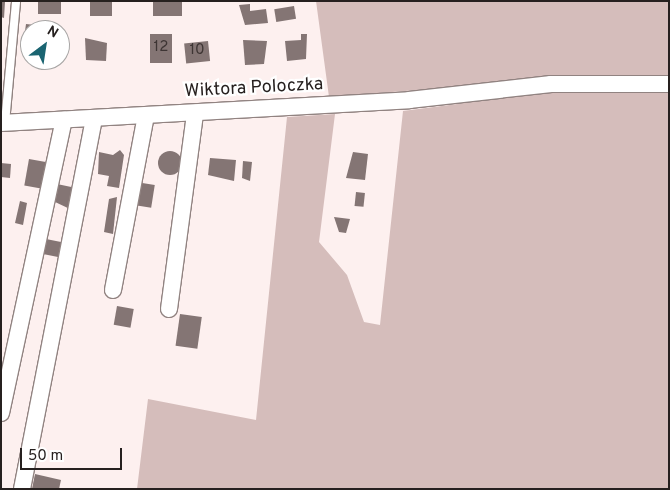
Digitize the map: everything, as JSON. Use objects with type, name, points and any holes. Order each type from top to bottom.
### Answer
[{"type":"street","name":"Wiktora Poloczka","points":[[3,123],[409,100],[508,88],[669,84]]},
{"type":"street","points":[[169,309],[195,113]]},
{"type":"street","points":[[113,290],[146,116]]},
{"type":"street","points":[[22,489],[94,119]]},
{"type":"street","points":[[1,413],[64,120]]},
{"type":"lane","points":[[3,123],[16,1]]},
{"type":"shaded area","points":[[316,1],[669,1],[669,489],[137,489],[148,399],[256,420],[287,117],[335,114],[319,242],[347,275],[364,322],[380,325],[403,111],[457,104],[456,87],[329,97]]},
{"type":"building","points":[[38,1],[61,1],[61,14],[38,14]]},
{"type":"building","points":[[90,1],[112,1],[112,16],[90,16]]},
{"type":"building","points":[[153,1],[182,1],[182,16],[153,16]]},
{"type":"building","points":[[1,2],[5,2],[4,18],[1,17]]},
{"type":"building","points":[[250,4],[250,11],[266,9],[268,23],[245,25],[239,5]]},
{"type":"building","points":[[294,6],[296,19],[276,22],[274,9]]},
{"type":"building","points":[[150,34],[172,34],[172,63],[150,63]]},
{"type":"building","points":[[301,34],[307,34],[306,59],[287,61],[285,41],[301,40]]},
{"type":"building","points":[[85,38],[107,43],[106,61],[86,60]]},
{"type":"building","points":[[243,40],[267,41],[264,64],[245,65]]},
{"type":"building","points":[[208,41],[210,61],[186,63],[184,44]]},
{"type":"building","points":[[120,150],[124,155],[119,188],[107,186],[109,176],[98,174],[99,152],[113,155]]},
{"type":"building","points":[[170,151],[179,154],[182,163],[179,172],[170,175],[161,172],[158,163],[161,154]]},
{"type":"building","points":[[353,152],[368,154],[365,180],[346,178]]},
{"type":"building","points":[[210,158],[236,160],[234,181],[208,175]]},
{"type":"building","points":[[29,159],[46,162],[41,189],[24,186]]},
{"type":"building","points":[[243,161],[252,162],[250,181],[242,178]]},
{"type":"building","points":[[1,163],[11,164],[10,178],[1,177]]},
{"type":"building","points":[[136,182],[155,185],[151,208],[132,205]]},
{"type":"building","points":[[57,184],[76,188],[72,210],[53,201]]},
{"type":"building","points":[[356,192],[365,193],[363,207],[355,206]]},
{"type":"building","points":[[117,197],[113,234],[104,232],[109,199]]},
{"type":"building","points":[[20,201],[27,203],[23,225],[15,223]]},
{"type":"building","points":[[334,217],[350,219],[346,233],[339,232]]},
{"type":"building","points":[[46,239],[66,243],[62,265],[57,265],[58,257],[43,254]]},
{"type":"building","points":[[117,306],[134,309],[130,328],[114,325]]},
{"type":"building","points":[[180,314],[202,317],[197,349],[176,346]]},
{"type":"building","points":[[35,474],[61,480],[59,489],[32,489]]}]
